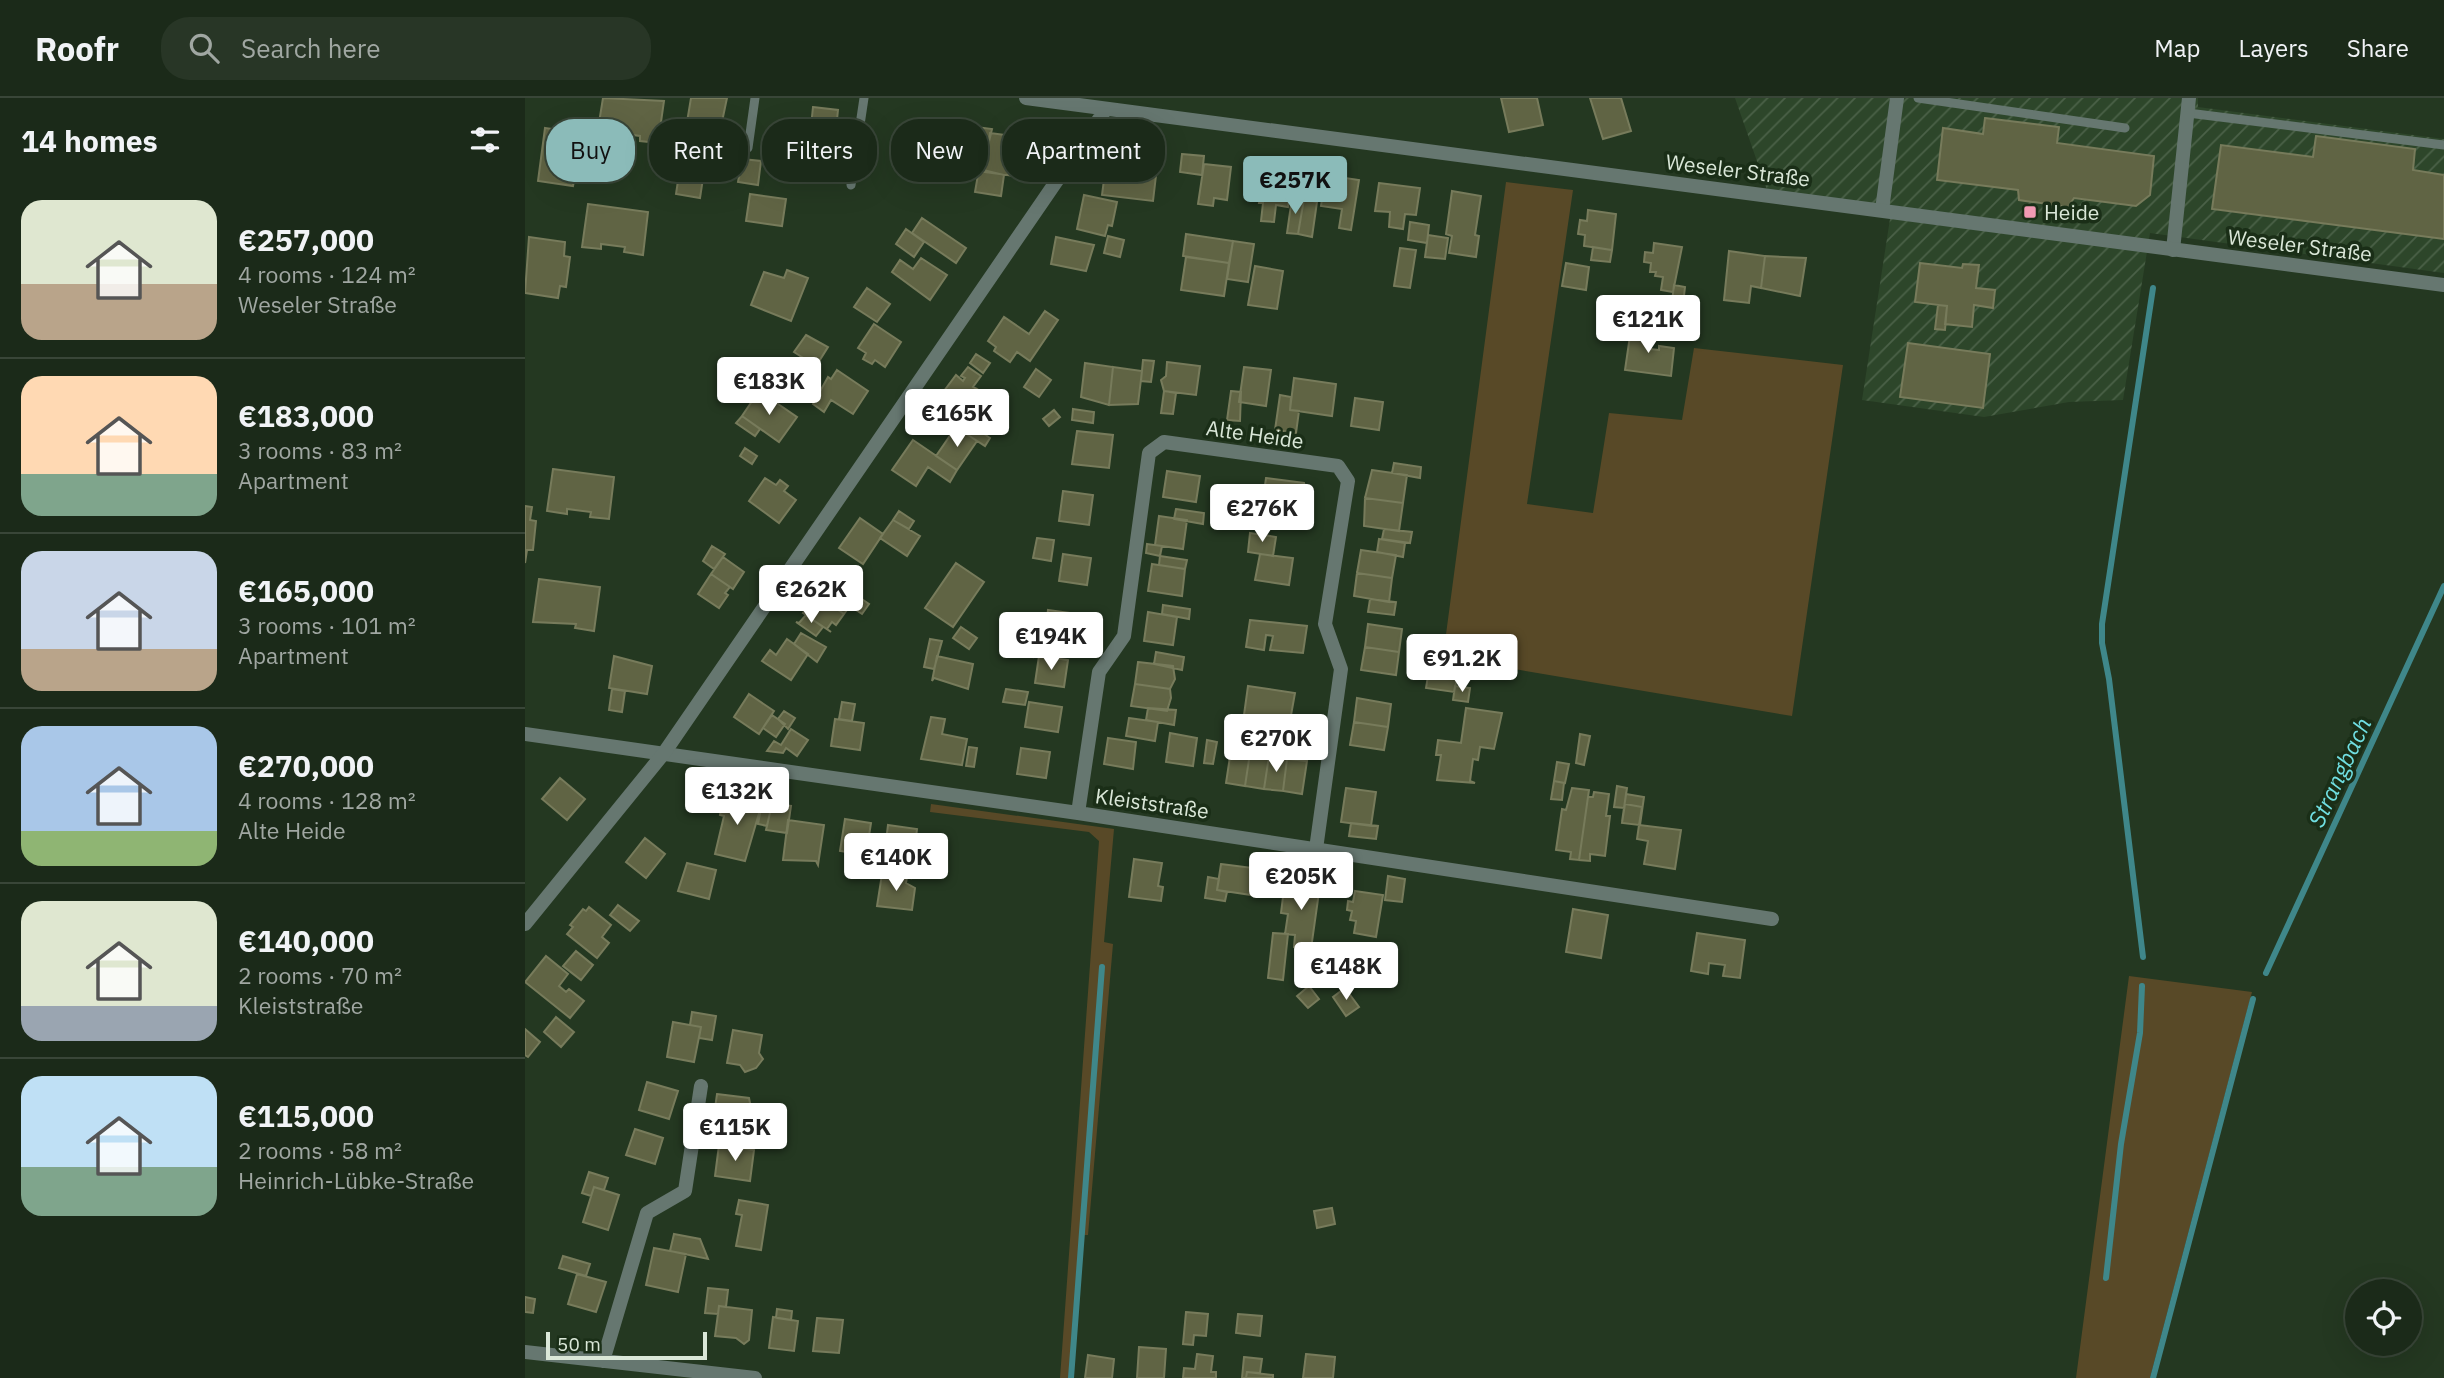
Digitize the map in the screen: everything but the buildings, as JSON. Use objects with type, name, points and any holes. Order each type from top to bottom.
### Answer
[{"type":"street","name":"Weseler Straße","points":[[1027,98],[1108,103],[2444,285]]},
{"type":"street","points":[[1882,210],[1898,98]]},
{"type":"street","points":[[525,924],[664,753],[1108,103]]},
{"type":"street","points":[[2173,250],[2188,106]]},
{"type":"street","name":"Alte Heide","points":[[1078,813],[1099,672],[1124,636],[1149,453],[1164,442],[1338,466],[1348,481],[1325,624],[1341,669],[1316,849]]},
{"type":"street","name":"Kleiststraße","points":[[525,734],[1078,813],[1772,919]]},
{"type":"street","points":[[603,1361],[647,1213],[685,1191],[701,1086]]},
{"type":"street","points":[[525,1352],[704,1375],[755,1378]]},
{"type":"lane","points":[[748,148],[755,98]]},
{"type":"lane","points":[[851,185],[864,98]]},
{"type":"lane","points":[[1918,98],[2125,128]]},
{"type":"lane","points":[[2188,106],[2444,145]]},
{"type":"shaded area","points":[[1735,98],[2198,98],[2198,107],[2444,139],[2444,273],[2150,233],[2123,400],[2069,402],[1984,417],[1862,400],[1892,206],[1767,190]]},
{"type":"shaded area","points":[[1506,182],[1573,190],[1527,504],[1593,513],[1609,413],[1682,420],[1694,348],[1843,365],[1792,716],[1443,657]]},
{"type":"shaded area","points":[[931,804],[1114,829],[1104,942],[1113,944],[1088,1235],[1084,1235],[1071,1378],[1060,1378],[1099,841],[1089,832],[930,812]]},
{"type":"shaded area","points":[[2129,976],[2252,992],[2150,1378],[2076,1378]]},
{"type":"waterway","points":[[2143,957],[2109,679],[2102,643],[2102,624],[2153,288]]},
{"type":"waterway","name":"Strangbach","points":[[2266,973],[2444,586]]},
{"type":"waterway","points":[[1071,1378],[1102,967]]},
{"type":"waterway","points":[[2106,1278],[2121,1144],[2140,1033],[2142,986]]},
{"type":"waterway","name":"Strangbach","points":[[2153,1378],[2253,999]]},
{"type":"place","name":"Heide","points":[[2030,212]]}]
